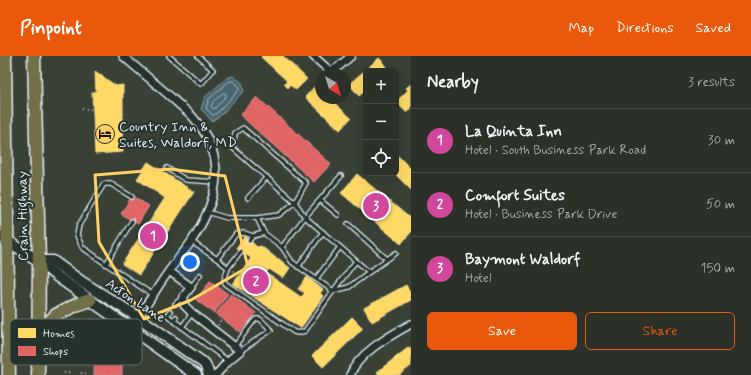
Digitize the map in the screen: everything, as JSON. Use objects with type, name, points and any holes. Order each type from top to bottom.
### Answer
[{"type":"highway","name":"Crain Highway","points":[[5,56],[4,239],[9,375]]},
{"type":"highway","name":"Crain Highway","points":[[34,56],[39,261],[37,319]]},
{"type":"highway","points":[[34,88],[37,56]]},
{"type":"highway","points":[[52,319],[56,315],[90,300]]},
{"type":"highway","name":"Crain Highway","points":[[38,365],[38,375]]},
{"type":"main road","name":"Acton Lane","points":[[4,239],[39,261],[55,275],[117,319]]},
{"type":"main road","name":"Acton Lane","points":[[39,261],[53,261],[82,282],[141,319]]},
{"type":"main road","name":"Acton Lane","points":[[142,320],[205,364],[209,375]]},
{"type":"main road","name":"Acton Lane","points":[[142,337],[196,375]]},
{"type":"street","points":[[313,56],[330,71],[337,68],[351,56]]},
{"type":"street","points":[[126,57],[192,116],[204,131],[213,151],[216,170],[216,182],[212,203],[202,223],[138,317]]},
{"type":"street","points":[[169,272],[191,287],[184,296],[183,307],[237,349],[216,375]]},
{"type":"street","points":[[350,375],[352,369],[373,347],[411,324]]},
{"type":"lane","points":[[169,56],[201,84],[213,70],[198,56]]},
{"type":"lane","points":[[207,212],[227,218],[257,218],[279,215],[295,202],[306,183],[243,128],[235,133],[233,148],[295,202],[305,217],[369,272]]},
{"type":"lane","points":[[168,168],[186,180],[216,182]]},
{"type":"lane","points":[[282,247],[305,217],[341,176]]},
{"type":"lane","points":[[248,198],[266,177]]},
{"type":"lane","points":[[132,197],[112,184],[104,184],[79,225],[77,235],[82,247],[153,295]]},
{"type":"lane","points":[[320,200],[338,215]]},
{"type":"lane","points":[[257,218],[264,233],[282,247],[292,262],[333,292]]},
{"type":"lane","points":[[106,264],[132,221]]},
{"type":"lane","points":[[348,224],[387,259]]},
{"type":"lane","points":[[298,267],[323,232]]},
{"type":"lane","points":[[217,259],[236,234],[244,233],[253,236],[264,233]]},
{"type":"lane","points":[[250,241],[253,236]]},
{"type":"lane","points":[[191,241],[228,268]]},
{"type":"lane","points":[[316,279],[340,247]]},
{"type":"lane","points":[[241,251],[228,268],[224,277],[226,284],[294,332],[298,333],[305,331],[356,261]]},
{"type":"lane","points":[[333,292],[349,287],[396,253]]},
{"type":"lane","points":[[191,287],[200,275]]},
{"type":"lane","points":[[175,304],[184,296]]},
{"type":"lane","points":[[170,312],[167,315],[175,318],[182,327],[228,361]]},
{"type":"lane","points":[[182,327],[192,313]]},
{"type":"lane","points":[[256,319],[260,319],[271,330],[237,349],[252,322],[256,319]]},
{"type":"path","points":[[82,109],[93,109]]},
{"type":"path","points":[[64,372],[71,372]]},
{"type":"path","points":[[81,373],[89,374]]},
{"type":"highlighted area","points":[[170,169],[225,176],[248,267],[191,300],[144,319],[99,242],[95,175]]},
{"type":"water","points":[[233,76],[242,83],[244,91],[221,115],[212,121],[201,109],[205,97],[227,78]]},
{"type":"building: Homes","points":[[283,56],[307,79],[296,90],[290,85],[288,88],[284,84],[287,81],[261,57]]},
{"type":"building: Homes","points":[[379,58],[388,68],[367,68]]},
{"type":"building: Homes","points":[[95,71],[116,86],[123,85],[123,152],[95,154],[92,92],[96,92]]},
{"type":"building: Homes","points":[[363,72],[363,93],[359,96],[351,86],[351,82]]},
{"type":"building: Homes","points":[[411,84],[411,109],[407,113],[399,105],[399,99],[408,90],[406,88]]},
{"type":"building: Homes","points":[[315,86],[315,104],[336,104],[351,118],[340,130],[305,97]]},
{"type":"building: Homes","points":[[399,157],[411,169],[411,190],[397,176],[399,176]]},
{"type":"building: Homes","points":[[148,162],[194,192],[139,275],[122,264],[165,198],[137,179]]},
{"type":"building: Homes","points":[[357,174],[411,219],[411,232],[401,244],[341,193]]},
{"type":"building: Homes","points":[[245,236],[257,247],[261,246],[290,268],[283,278],[269,269],[266,273],[301,297],[305,293],[298,289],[307,277],[323,290],[320,293],[323,296],[301,328],[233,284],[251,258],[236,248]]},
{"type":"building: Homes","points":[[406,285],[411,294],[411,300],[372,322],[364,308]]},
{"type":"building: Homes","points":[[352,317],[363,328],[323,367],[312,356]]},
{"type":"building: Homes","points":[[409,347],[411,350],[411,366],[399,375],[379,375],[377,372]]},
{"type":"building: Shops","points":[[257,97],[331,164],[314,182],[240,115]]},
{"type":"building: Shops","points":[[132,196],[149,206],[138,224],[121,214]]},
{"type":"building: Shops","points":[[210,281],[228,294],[214,313],[196,300]]},
{"type":"building: Shops","points":[[231,294],[256,313],[240,332],[216,314]]},
{"type":"building: Shops","points":[[94,365],[122,365],[122,375],[94,375]]},
{"type":"place","name":"Country Inn & Suites, Waldorf, MD","points":[[105,134]]},
{"type":"place","name":"Baymont Waldorf","points":[[376,206]]},
{"type":"place","name":"La Quinta Inn","points":[[153,236]]},
{"type":"place","name":"Comfort Suites","points":[[256,281]]}]
